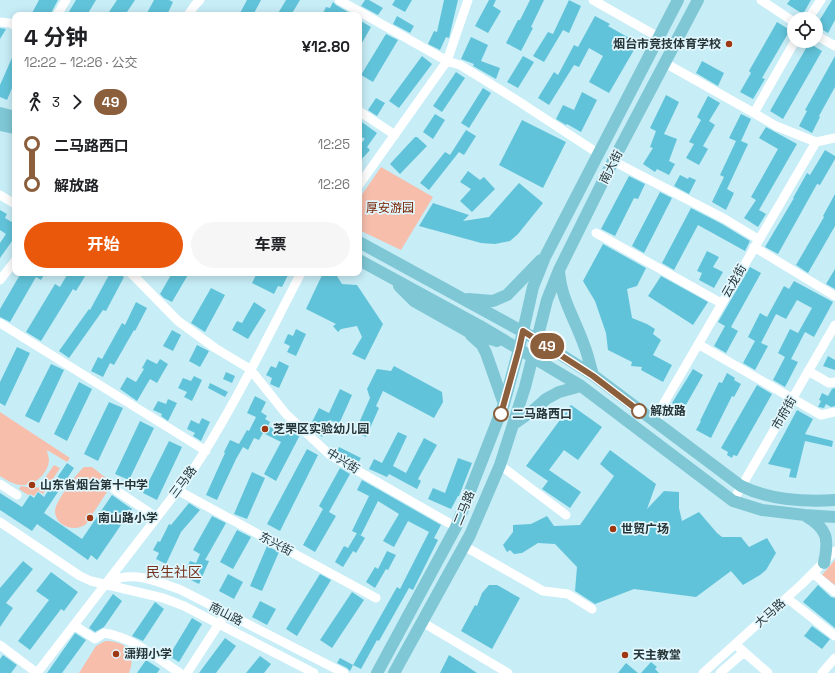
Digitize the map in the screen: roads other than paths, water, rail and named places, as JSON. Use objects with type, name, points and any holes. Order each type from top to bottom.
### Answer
[{"type":"main road","name":"南大街","points":[[523,331],[533,287],[545,257],[660,38],[678,0]]},
{"type":"main road","name":"南大街","points":[[538,340],[547,300],[559,270],[613,161],[698,0]]},
{"type":"main road","points":[[0,113],[12,115]]},
{"type":"main road","points":[[0,125],[12,127]]},
{"type":"main road","points":[[362,244],[538,340],[593,376],[741,486],[754,492],[788,499],[817,501],[835,500]]},
{"type":"main road","points":[[463,298],[493,301],[507,296],[545,257]]},
{"type":"main road","points":[[362,262],[519,349],[581,386],[733,501],[762,510],[835,517]]},
{"type":"main road","points":[[559,270],[560,284],[564,297],[584,345],[593,376]]},
{"type":"main road","points":[[388,276],[414,301],[469,332],[491,340],[508,343]]},
{"type":"main road","name":"二马路","points":[[377,673],[456,527],[504,404],[523,331]]},
{"type":"main road","points":[[469,332],[482,345],[486,353],[504,404]]},
{"type":"main road","name":"二马路","points":[[394,673],[464,546],[500,465],[515,422],[538,340]]},
{"type":"main road","points":[[515,422],[559,392],[581,386]]},
{"type":"main road","points":[[805,515],[816,522],[825,532],[827,540],[824,563]]},
{"type":"street","points":[[59,12],[66,0]]},
{"type":"street","points":[[186,0],[198,2],[190,12]]},
{"type":"street","points":[[340,0],[361,12]]},
{"type":"street","points":[[362,181],[447,61],[468,0]]},
{"type":"street","points":[[593,0],[660,38]]},
{"type":"street","points":[[761,0],[787,17]]},
{"type":"street","points":[[812,12],[820,0]]},
{"type":"street","points":[[362,13],[447,61],[460,65],[599,154]]},
{"type":"street","points":[[0,22],[12,25]]},
{"type":"street","points":[[823,39],[835,46]]},
{"type":"street","points":[[754,113],[791,48]]},
{"type":"street","points":[[665,63],[776,126],[816,142],[835,138]]},
{"type":"street","points":[[362,113],[395,135]]},
{"type":"street","name":"云龙街","points":[[656,423],[664,402],[816,142]]},
{"type":"street","points":[[613,161],[725,219],[756,243],[835,296]]},
{"type":"street","points":[[0,195],[12,202]]},
{"type":"street","points":[[596,233],[721,303]]},
{"type":"street","points":[[0,280],[12,265]]},
{"type":"street","points":[[134,276],[178,321],[215,348],[250,369]]},
{"type":"street","name":"三马路","points":[[37,673],[191,473],[206,451],[299,276]]},
{"type":"street","points":[[0,324],[206,451]]},
{"type":"street","name":"市府街","points":[[733,501],[835,325]]},
{"type":"street","points":[[698,344],[822,415],[835,412]]},
{"type":"street","name":"中兴街","points":[[250,369],[286,414],[330,455],[456,527]]},
{"type":"street","points":[[808,371],[829,383],[835,382]]},
{"type":"street","points":[[500,465],[566,515]]},
{"type":"street","points":[[0,484],[17,495]]},
{"type":"street","points":[[114,489],[156,518]]},
{"type":"street","name":"东兴街","points":[[177,490],[376,598]]},
{"type":"street","name":"南山路","points":[[0,522],[91,582],[164,598],[184,606],[314,673]]},
{"type":"street","points":[[464,546],[543,591],[568,594],[592,609]]},
{"type":"street","name":"大马路","points":[[703,673],[787,598],[835,551]]},
{"type":"street","points":[[813,573],[835,592]]},
{"type":"street","name":"南山路","points":[[104,585],[119,578],[133,576],[153,580],[179,590],[344,673]]},
{"type":"street","points":[[787,598],[835,636]]},
{"type":"street","points":[[187,673],[226,613]]},
{"type":"street","points":[[422,622],[508,673]]},
{"type":"street","points":[[74,625],[95,639],[104,633],[113,634],[134,644],[180,673]]},
{"type":"street","points":[[735,644],[768,673]]},
{"type":"street","points":[[0,645],[37,673]]},
{"type":"street","points":[[720,673],[744,652]]},
{"type":"street","points":[[822,673],[835,658]]},
{"type":"place","name":"烟台市竞技体育学校","points":[[729,44]]},
{"type":"place","name":"解放路","points":[[639,411]]},
{"type":"place","name":"二马路西口","points":[[501,414]]},
{"type":"place","name":"芝罘区实验幼儿园","points":[[265,429]]},
{"type":"place","name":"山东省烟台第十中学","points":[[32,485]]},
{"type":"place","name":"南山路小学","points":[[90,518]]},
{"type":"place","name":"世贸广场","points":[[613,529]]},
{"type":"place","name":"潇翔小学","points":[[116,654]]},
{"type":"place","name":"天主教堂","points":[[625,655]]},
{"type":"district","name":"民生社区","points":[[174,572]]},
{"type":"park label","name":"厚安游园","points":[[390,208]]}]
